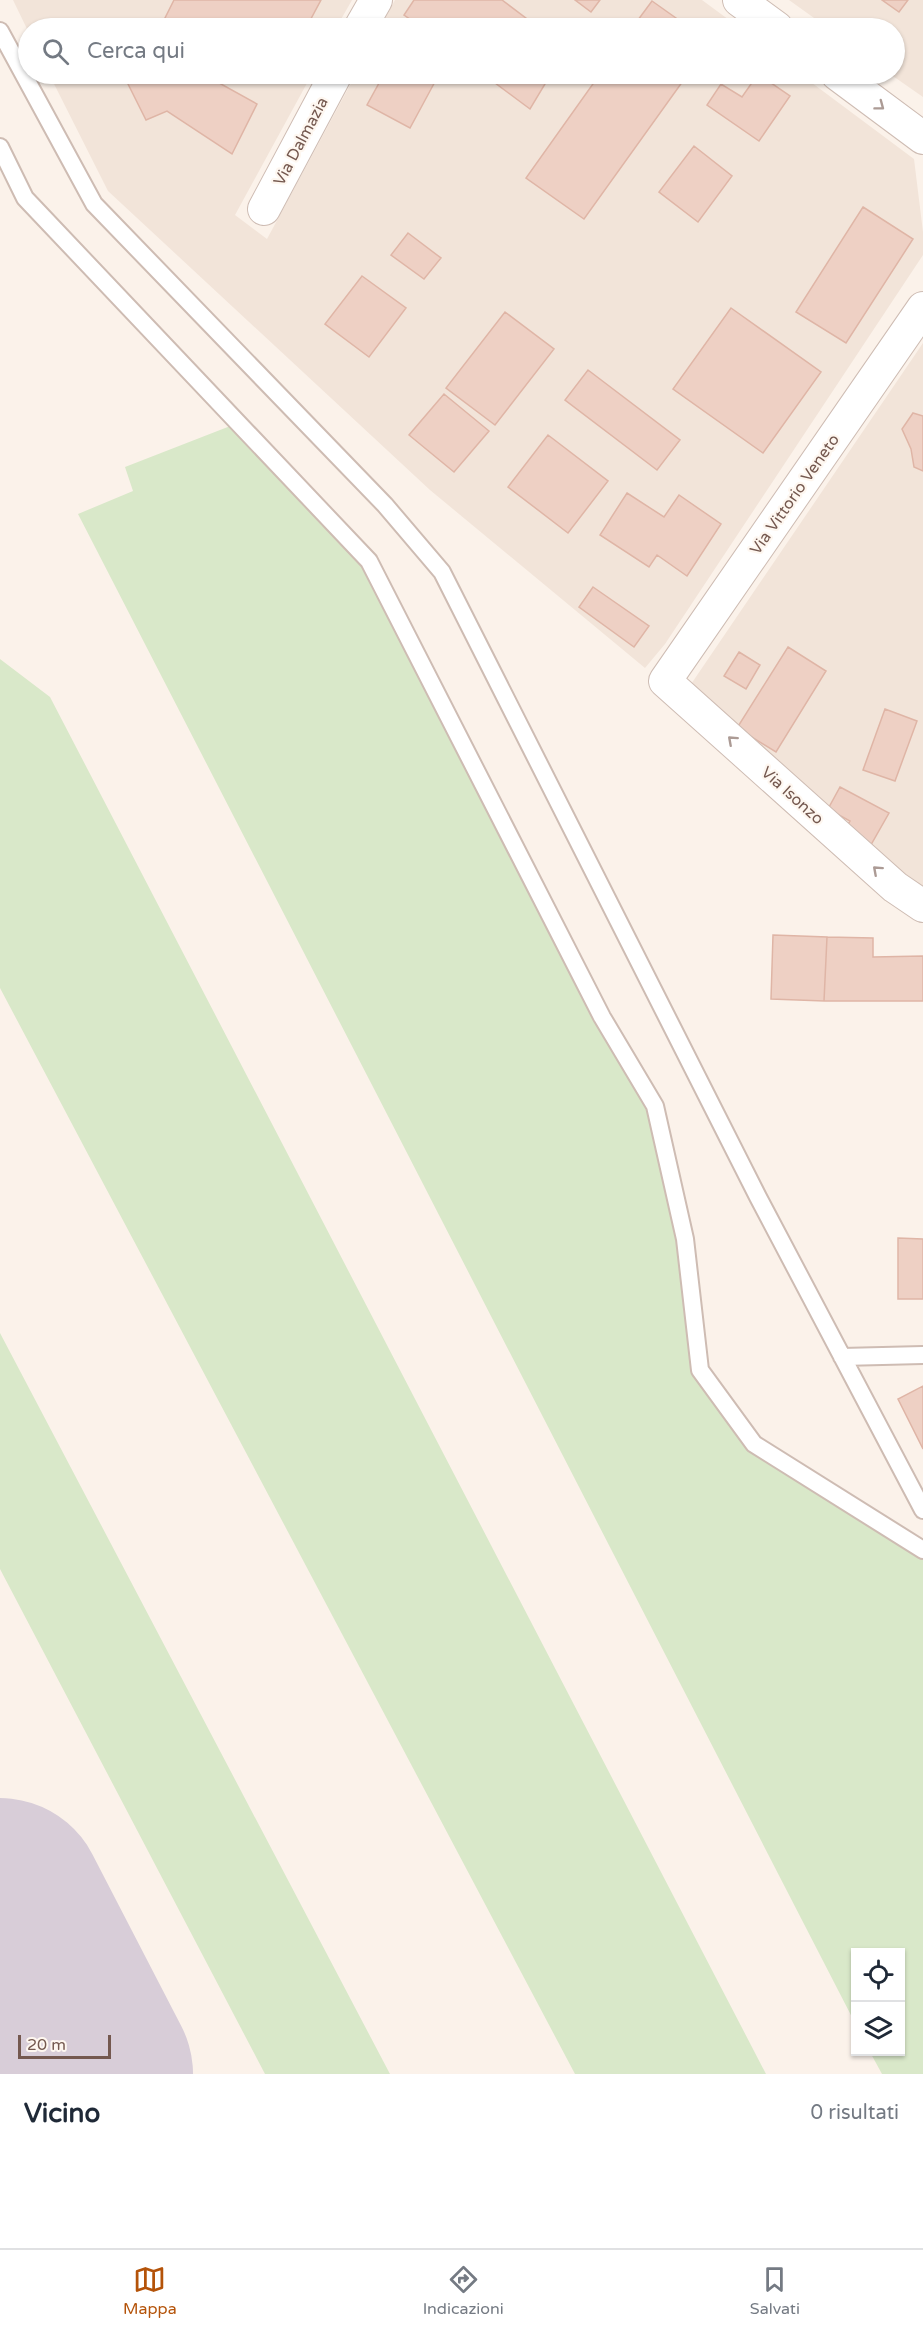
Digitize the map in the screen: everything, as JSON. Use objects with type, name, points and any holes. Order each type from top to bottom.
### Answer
[{"type":"street","points":[[366,18],[376,0]]},
{"type":"street","points":[[739,0],[763,18]]},
{"type":"street","name":"Via Dalmazia","points":[[264,209],[331,84]]},
{"type":"street","points":[[850,84],[923,138]]},
{"type":"street","name":"Via Vittorio Veneto","points":[[665,681],[923,309]]},
{"type":"street","name":"Via Isonzo","points":[[665,681],[895,887],[923,906]]},
{"type":"lane","points":[[0,31],[18,64]]},
{"type":"lane","points":[[29,84],[94,204],[385,504],[442,572],[758,1197],[923,1510]]},
{"type":"lane","points":[[0,147],[26,198],[369,561],[602,1017],[655,1106],[686,1239],[700,1370],[754,1444],[923,1550]]},
{"type":"lane","points":[[842,1357],[923,1355]]},
{"type":"shaded area","points":[[13,0],[352,0],[342,18],[22,18]]},
{"type":"shaded area","points":[[395,0],[702,0],[726,18],[385,18]]},
{"type":"shaded area","points":[[789,0],[923,0],[923,97],[904,84],[905,18],[814,18]]},
{"type":"shaded area","points":[[54,84],[307,84],[235,215],[267,239],[351,84],[813,84],[914,159],[923,232],[923,255],[665,644],[645,668],[430,490],[108,191]]},
{"type":"shaded area","points":[[923,343],[923,894],[685,693]]},
{"type":"green space","points":[[238,423],[369,561],[655,1106],[700,1370],[754,1444],[923,1550],[923,2074],[882,2074],[872,2056],[905,2056],[905,1948],[851,1948],[851,2015],[78,514],[133,491],[125,467]]},
{"type":"green space","points":[[0,659],[50,697],[766,2074],[575,2074],[0,988]]},
{"type":"green space","points":[[0,1333],[390,2074],[265,2074],[0,1569]]},
{"type":"building","points":[[174,0],[321,0],[311,18],[165,18]]},
{"type":"building","points":[[414,0],[502,0],[526,18],[408,18],[404,15]]},
{"type":"building","points":[[575,0],[600,0],[591,12]]},
{"type":"building","points":[[882,0],[908,0],[899,12]]},
{"type":"building","points":[[652,1],[676,18],[639,18]]},
{"type":"building","points":[[128,84],[221,84],[257,104],[232,154],[167,111],[146,120]]},
{"type":"building","points":[[379,84],[434,84],[410,128],[367,105]]},
{"type":"building","points":[[496,84],[545,84],[530,109]]},
{"type":"building","points":[[593,84],[681,84],[584,219],[526,178]]},
{"type":"building","points":[[721,84],[742,97],[751,84],[773,84],[790,96],[759,141],[707,105]]},
{"type":"building","points":[[694,146],[732,176],[698,222],[659,192]]},
{"type":"building","points":[[863,207],[913,239],[846,343],[796,312]]},
{"type":"building","points":[[408,233],[441,258],[424,279],[391,255]]},
{"type":"building","points":[[362,276],[406,308],[369,357],[325,324]]},
{"type":"building","points":[[731,308],[821,372],[763,453],[673,389]]},
{"type":"building","points":[[505,312],[554,349],[495,425],[446,388]]},
{"type":"building","points":[[588,370],[680,440],[657,470],[565,400]]},
{"type":"building","points":[[444,394],[489,431],[454,472],[409,435]]},
{"type":"building","points":[[913,413],[923,416],[923,471],[914,467],[911,449],[902,429]]},
{"type":"building","points":[[548,435],[608,481],[568,533],[508,487]]},
{"type":"building","points":[[627,493],[664,517],[679,495],[721,524],[687,576],[657,555],[649,567],[600,535]]},
{"type":"building","points":[[593,587],[649,626],[634,647],[579,607]]},
{"type":"building","points":[[788,647],[826,671],[776,752],[737,728]]},
{"type":"building","points":[[739,652],[760,665],[746,689],[724,676]]},
{"type":"building","points":[[885,709],[917,721],[895,781],[863,770]]},
{"type":"building","points":[[840,787],[889,813],[868,850],[841,836],[850,821],[828,809]]},
{"type":"building","points":[[773,935],[827,937],[824,1001],[771,999]]},
{"type":"building","points":[[827,937],[873,938],[873,957],[923,956],[923,1001],[824,1001]]},
{"type":"building","points":[[898,1238],[923,1239],[923,1299],[898,1299]]},
{"type":"building","points":[[923,1386],[923,1449],[898,1399]]},
{"type":"runway","points":[[0,1902],[89,2074]]}]
